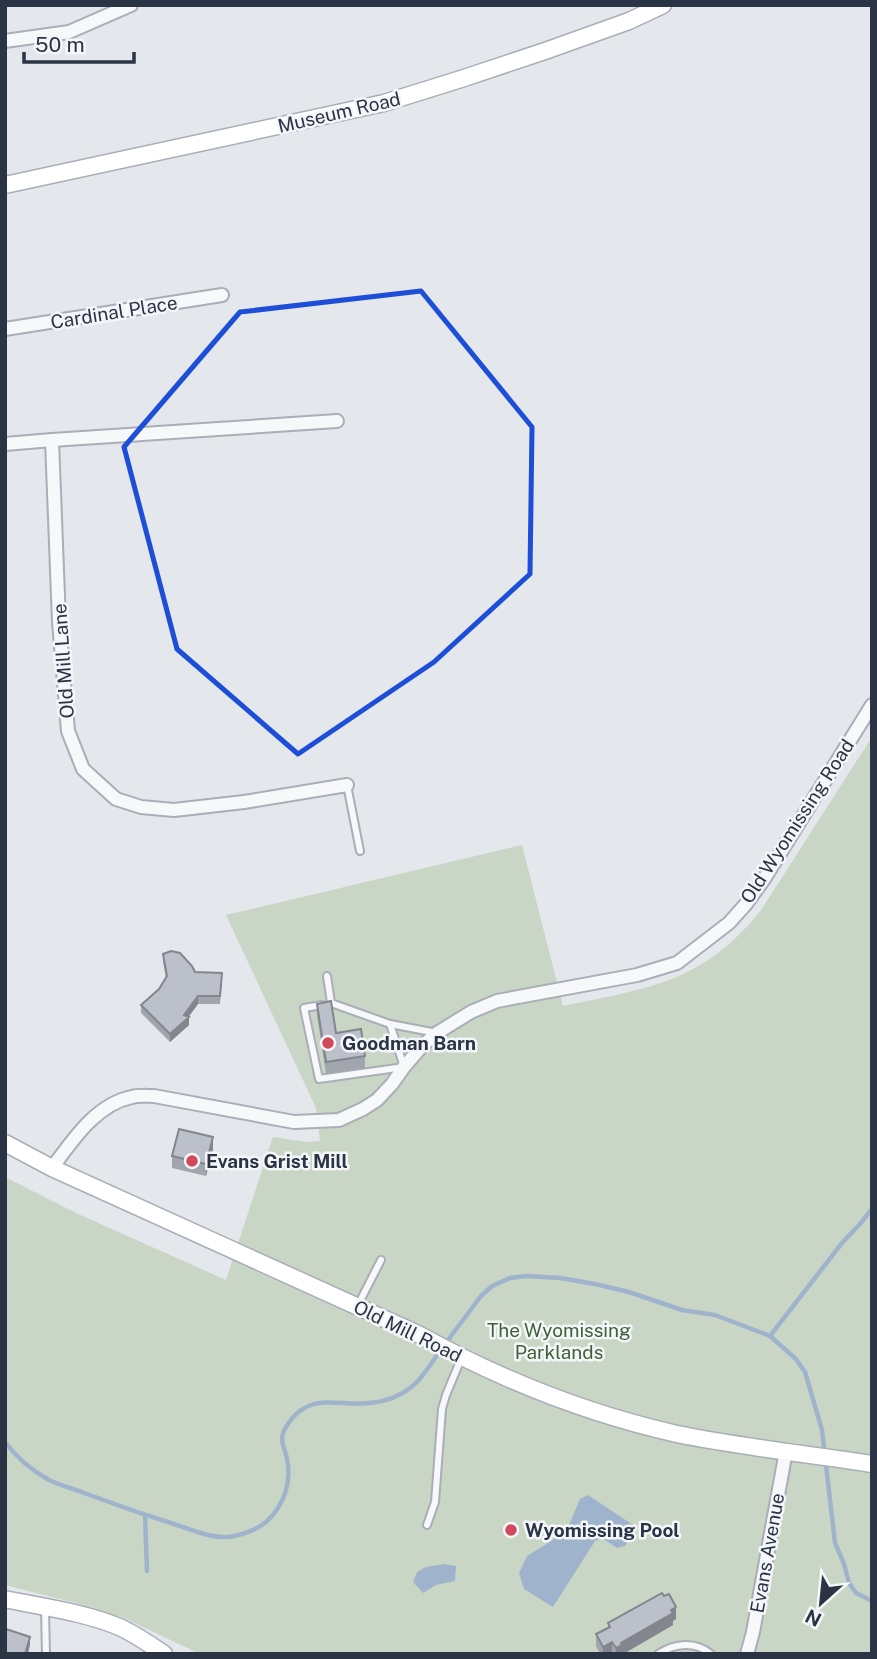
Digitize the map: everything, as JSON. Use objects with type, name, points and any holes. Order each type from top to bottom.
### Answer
[{"type":"street","points":[[5,41],[69,32],[131,5]]},
{"type":"street","name":"Museum Road","points":[[5,185],[384,103],[557,47],[663,5]]},
{"type":"street","name":"Cardinal Place","points":[[5,329],[222,295]]},
{"type":"street","points":[[5,444],[337,421]]},
{"type":"street","name":"Old Mill Lane","points":[[52,440],[68,731],[83,769],[116,799],[141,807],[174,810],[347,785]]},
{"type":"street","name":"Old Wyomissing Road","points":[[52,1168],[92,1119],[107,1107],[131,1097],[154,1096],[294,1122],[339,1121],[377,1100],[422,1046],[456,1020],[497,1001],[636,975],[677,963],[729,923],[746,904],[872,705]]},
{"type":"street","name":"Old Mill Road","points":[[5,1143],[52,1168],[420,1335],[459,1356],[554,1396],[628,1422],[703,1438],[872,1464]]},
{"type":"street","name":"Evans Avenue","points":[[747,1654],[786,1451]]},
{"type":"street","points":[[5,1599],[90,1617],[117,1626],[164,1654]]},
{"type":"lane","points":[[347,785],[360,851]]},
{"type":"lane","points":[[327,976],[331,1003]]},
{"type":"lane","points":[[390,1024],[404,1067],[319,1079],[304,1008],[331,1003],[390,1024],[437,1033]]},
{"type":"lane","points":[[357,1306],[381,1260]]},
{"type":"lane","points":[[427,1525],[435,1502],[442,1409],[459,1356]]},
{"type":"lane","points":[[45,1608],[46,1654]]},
{"type":"lane","points":[[658,1654],[683,1644],[702,1647],[711,1654]]},
{"type":"highlighted area","points":[[421,291],[532,427],[530,574],[434,662],[298,754],[177,649],[124,447],[240,312]]},
{"type":"green space","name":"The Wyomissing Parklands","points":[[872,737],[872,1654],[200,1654],[124,1618],[5,1585],[5,1177],[76,1213],[226,1280],[273,1137],[306,1142],[320,1141],[316,1108],[226,915],[522,845],[563,1006],[648,987],[696,968],[718,953],[761,910]]},
{"type":"water","points":[[588,1495],[633,1525],[635,1532],[625,1546],[617,1548],[602,1538],[595,1541],[553,1607],[524,1589],[519,1573],[527,1556],[564,1533],[580,1499]]},
{"type":"water","points":[[444,1564],[456,1566],[455,1581],[436,1585],[423,1593],[413,1582],[417,1572],[426,1567]]},
{"type":"building","points":[[171,951],[180,953],[195,972],[222,973],[220,996],[198,996],[184,1015],[189,1017],[170,1034],[141,1005],[159,989],[167,976],[163,954]]},
{"type":"building","name":"Goodman Barn","points":[[331,1001],[336,1033],[361,1029],[365,1056],[326,1062],[317,1004]]},
{"type":"building","points":[[179,1129],[213,1137],[206,1164],[172,1156]]},
{"type":"building","points":[[662,1593],[664,1596],[669,1594],[676,1607],[671,1610],[673,1613],[616,1648],[612,1642],[603,1647],[596,1634],[610,1627],[608,1623]]},
{"type":"building","points":[[6,1629],[30,1637],[25,1654],[5,1654]]},
{"type":"waterway","points":[[770,1336],[872,1209]]},
{"type":"waterway","points":[[445,1344],[481,1296],[492,1286],[510,1278],[526,1276],[560,1278],[629,1292],[682,1310],[715,1315],[770,1336],[796,1359],[805,1372],[822,1430],[835,1543],[849,1583],[856,1593],[872,1601]]},
{"type":"waterway","points":[[5,1442],[25,1463],[53,1482],[203,1534],[221,1537],[237,1535],[262,1525],[282,1501],[288,1476],[282,1441],[287,1426],[296,1414],[318,1403],[364,1403],[393,1398],[418,1381],[440,1351]]},
{"type":"waterway","points":[[145,1515],[147,1571]]},
{"type":"place","name":"Goodman Barn","points":[[328,1043]]},
{"type":"place","name":"Evans Grist Mill","points":[[192,1161]]},
{"type":"place","name":"Wyomissing Pool","points":[[511,1530]]}]
